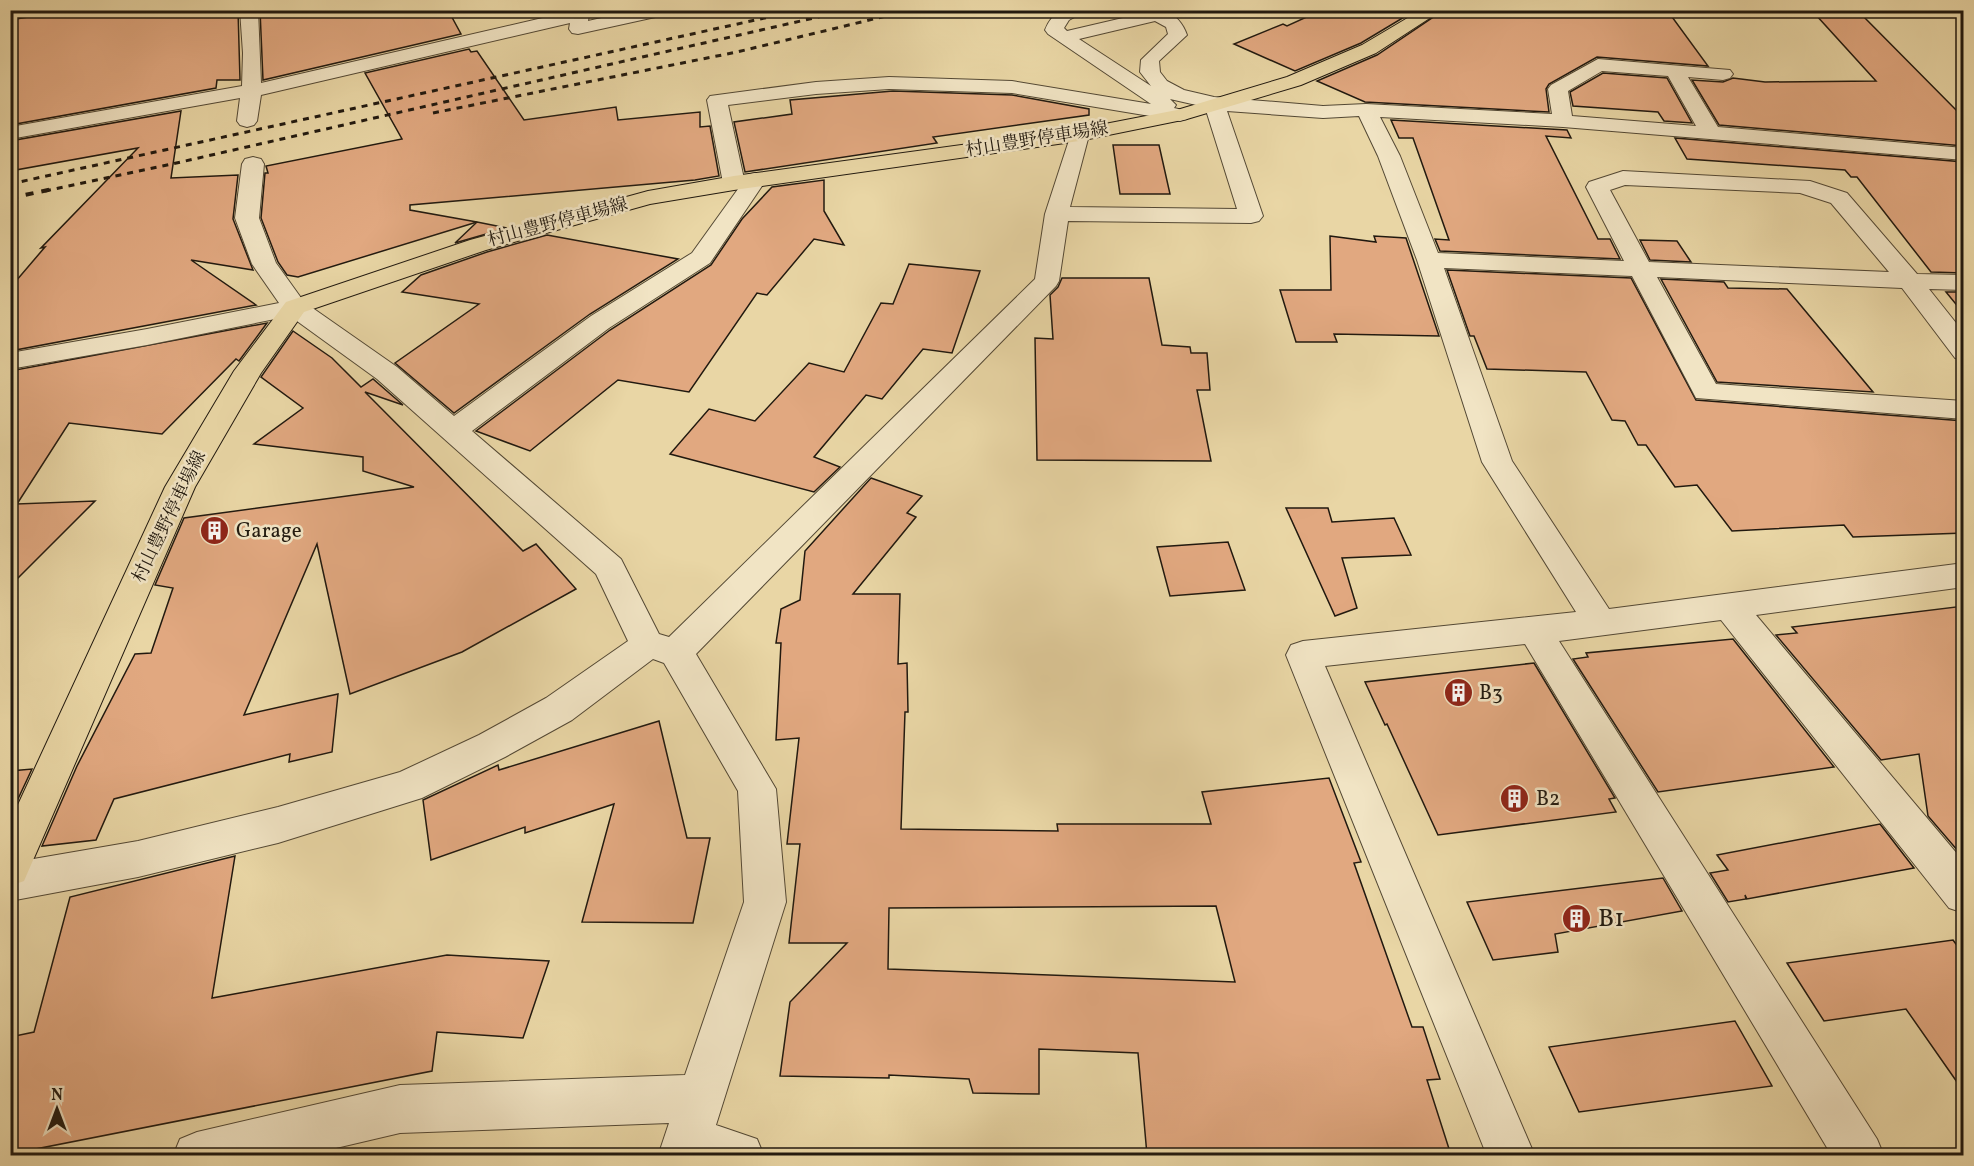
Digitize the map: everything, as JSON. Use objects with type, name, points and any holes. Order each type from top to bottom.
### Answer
[{"type":"main road","name":"村山豊野停車場線","points":[[10,868],[180,487],[248,371],[295,307],[478,245],[648,198],[745,181],[1079,135],[1180,115],[1294,81],[1369,49],[1434,10]]},
{"type":"street","points":[[10,14],[28,10]]},
{"type":"street","points":[[247,121],[252,91],[254,53],[249,10]]},
{"type":"street","points":[[10,133],[252,91],[482,38],[663,10]]},
{"type":"street","points":[[1079,10],[1056,21],[1054,30],[1180,115]]},
{"type":"street","points":[[1063,37],[1153,13],[1174,24],[1178,34],[1150,60],[1150,72],[1160,85],[1178,95],[1214,103],[1323,112],[1365,110],[1563,121],[1964,154]]},
{"type":"street","points":[[482,38],[498,57]]},
{"type":"street","points":[[1563,121],[1558,89],[1598,65],[1723,74]]},
{"type":"street","points":[[1675,71],[1710,132]]},
{"type":"street","points":[[452,432],[600,322],[701,258],[745,181],[717,100],[816,88],[889,83],[956,85],[1012,87],[1180,115]]},
{"type":"street","points":[[1057,214],[1251,216],[1214,103]]},
{"type":"street","points":[[1365,110],[1389,156],[1429,260],[1497,462],[1600,623]]},
{"type":"street","points":[[10,882],[138,859],[278,825],[408,786],[492,746],[661,648],[1047,281],[1057,214],[1079,135]]},
{"type":"street","points":[[253,164],[247,218],[264,264],[295,307],[387,373],[609,567],[757,789],[765,902],[685,1149],[740,1155]]},
{"type":"street","points":[[1964,352],[1909,280],[1839,198],[1802,186],[1623,178],[1597,187],[1706,392],[1964,410]]},
{"type":"street","points":[[1429,260],[1964,283]]},
{"type":"street","points":[[10,361],[147,337],[295,307]]},
{"type":"street","points":[[1510,1155],[1303,655],[1959,581]]},
{"type":"street","points":[[1730,607],[1964,894]]},
{"type":"street","points":[[1534,630],[1860,1155]]},
{"type":"street","points":[[197,1155],[400,1108],[701,1098]]},
{"type":"building","points":[[38,10],[238,10],[240,80],[217,80],[216,88],[10,125],[10,20],[34,16]]},
{"type":"building","points":[[260,10],[448,10],[461,34],[263,80]]},
{"type":"building","points":[[1322,10],[1416,10],[1361,43],[1295,71],[1234,44],[1283,24],[1287,26]]},
{"type":"building","points":[[1444,10],[1667,10],[1708,66],[1597,57],[1549,84],[1546,89],[1549,112],[1365,102],[1317,81],[1377,55]]},
{"type":"building","points":[[1822,10],[1857,10],[1964,118],[1964,146],[1719,125],[1692,80],[1723,82],[1733,78],[1765,82],[1876,81],[1816,15]]},
{"type":"building","points":[[469,49],[471,52],[477,51],[524,120],[616,107],[618,120],[700,112],[700,127],[710,126],[719,176],[410,205],[410,210],[477,222],[298,277],[287,275],[278,262],[261,218],[265,173],[268,173],[266,166],[402,139],[365,73]]},
{"type":"building","points":[[1603,73],[1667,78],[1692,123],[1664,121],[1658,112],[1573,106],[1570,92]]},
{"type":"building","points":[[893,91],[1012,95],[1089,109],[1089,115],[933,137],[937,143],[745,172],[734,122],[792,114],[790,100]]},
{"type":"building","points":[[181,111],[171,178],[238,175],[233,219],[253,270],[191,260],[256,305],[10,351],[10,288],[45,247],[41,248],[138,148],[10,171],[10,141]]},
{"type":"building","points":[[1391,120],[1567,130],[1571,138],[1546,136],[1598,239],[1610,239],[1620,259],[1440,251],[1435,239],[1449,240],[1413,138],[1399,138]]},
{"type":"building","points":[[1675,138],[1964,162],[1964,273],[1931,272],[1857,177],[1851,177],[1845,170],[1687,159]]},
{"type":"building","points":[[1113,145],[1159,145],[1170,194],[1120,194]]},
{"type":"building","points":[[824,180],[824,211],[844,245],[814,239],[767,295],[757,293],[689,392],[618,380],[530,451],[476,431],[610,330],[711,265],[742,219],[772,187]]},
{"type":"building","points":[[477,222],[507,228],[455,243]]},
{"type":"building","points":[[547,235],[678,259],[590,314],[454,413],[395,363],[479,304],[402,292],[421,275],[487,252]]},
{"type":"building","points":[[1330,236],[1376,242],[1374,236],[1406,238],[1439,336],[1334,334],[1337,342],[1296,342],[1280,290],[1331,290]]},
{"type":"building","points":[[1640,240],[1677,241],[1691,262],[1650,260]]},
{"type":"building","points":[[909,264],[980,271],[952,353],[923,349],[882,399],[866,395],[814,457],[840,467],[814,492],[670,454],[709,409],[755,421],[809,363],[844,372],[881,303],[893,304]]},
{"type":"building","points":[[1447,270],[1631,278],[1696,400],[1964,421],[1964,533],[1853,537],[1844,525],[1732,531],[1697,485],[1675,487],[1646,445],[1638,445],[1625,421],[1612,420],[1586,372],[1487,369],[1474,336],[1470,336]]},
{"type":"building","points":[[1062,278],[1149,278],[1162,345],[1190,347],[1191,353],[1207,353],[1210,390],[1197,390],[1211,461],[1037,460],[1035,338],[1053,339],[1050,295],[1058,287]]},
{"type":"building","points":[[1661,279],[1724,282],[1728,288],[1787,289],[1873,392],[1717,382]]},
{"type":"building","points":[[1946,292],[1964,292],[1964,314]]},
{"type":"building","points":[[267,323],[239,361],[236,359],[162,434],[69,423],[17,504],[95,501],[10,586],[10,371]]},
{"type":"building","points":[[293,331],[332,358],[361,387],[373,379],[403,405],[365,392],[523,551],[536,544],[576,589],[462,652],[350,694],[317,544],[244,715],[338,694],[332,752],[289,762],[290,754],[114,799],[96,840],[42,846],[77,766],[135,654],[151,653],[173,588],[155,585],[184,518],[414,487],[363,471],[363,457],[254,444],[303,408],[261,377]]},
{"type":"building","points":[[871,478],[922,496],[907,513],[916,517],[853,594],[900,594],[898,664],[907,663],[908,712],[905,712],[901,829],[1058,831],[1057,824],[1211,824],[1202,792],[1329,778],[1361,862],[1354,863],[1412,1027],[1423,1027],[1440,1079],[1427,1080],[1451,1155],[1147,1155],[1138,1053],[1039,1049],[1039,1094],[973,1093],[969,1079],[889,1075],[889,1078],[780,1076],[790,1002],[847,943],[789,943],[800,844],[787,844],[799,738],[776,740],[781,643],[776,643],[781,609],[800,600],[805,551]],"holes":[[[1216,906],[1235,982],[888,969],[889,908]]]},
{"type":"building","points":[[1286,508],[1328,508],[1332,522],[1394,518],[1411,555],[1342,558],[1357,608],[1335,616]]},
{"type":"building","points":[[1228,542],[1245,590],[1170,596],[1157,547]]},
{"type":"building","points":[[1964,606],[1964,858],[1928,816],[1919,754],[1881,760],[1776,635],[1797,633],[1792,627]]},
{"type":"building","points":[[1733,639],[1834,767],[1658,792],[1573,659],[1588,657],[1586,653]]},
{"type":"building","points":[[1534,663],[1615,798],[1609,799],[1616,812],[1438,835],[1365,682]]},
{"type":"building","points":[[659,721],[687,838],[710,838],[693,923],[582,922],[614,804],[525,833],[525,827],[431,860],[423,800],[498,765],[499,770]]},
{"type":"building","points":[[32,769],[10,816],[10,771]]},
{"type":"building","points":[[1880,824],[1914,868],[1747,899],[1745,895],[1746,899],[1728,902],[1710,873],[1728,870],[1717,855]]},
{"type":"building","points":[[235,856],[212,998],[447,955],[549,961],[523,1038],[437,1032],[432,1071],[10,1154],[10,1037],[34,1032],[70,897]]},
{"type":"building","name":"B1","points":[[1663,878],[1682,911],[1555,934],[1558,952],[1493,960],[1467,902]]},
{"type":"building","points":[[1953,940],[1964,955],[1964,1092],[1906,1009],[1824,1021],[1787,963]]},
{"type":"building","points":[[1735,1021],[1772,1086],[1579,1112],[1549,1047]]},
{"type":"railway","points":[[10,184],[801,10]]},
{"type":"railway","points":[[45,191],[849,10]]},
{"type":"railway","points":[[433,113],[737,52],[911,10]]},
{"type":"railway","points":[[10,198],[53,189]]},
{"type":"place","name":"Garage","points":[[215,531]]},
{"type":"place","name":"B3","points":[[1458,693]]},
{"type":"place","name":"B2","points":[[1515,799]]},
{"type":"place","name":"B1","points":[[1577,919]]}]
